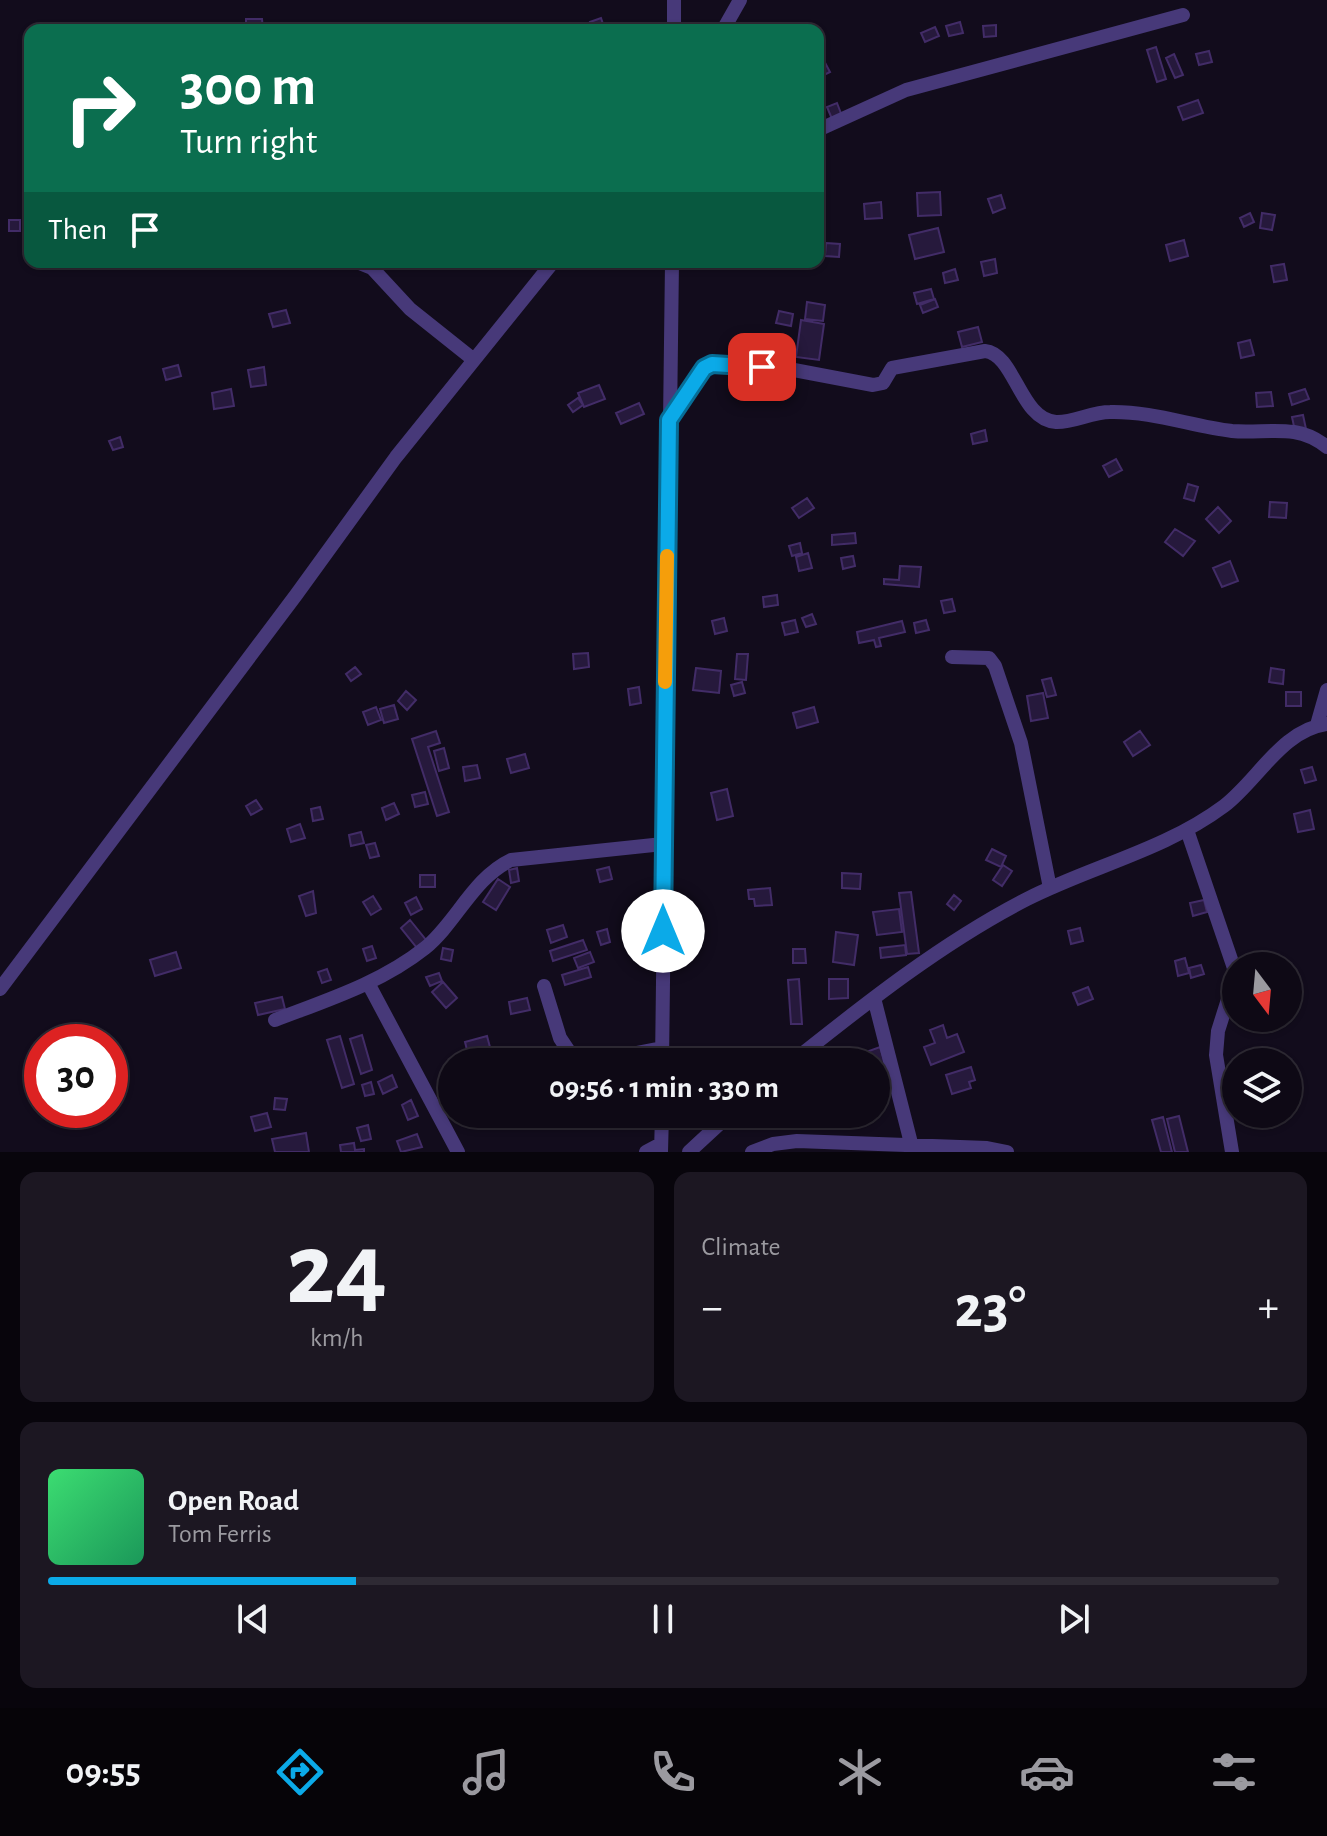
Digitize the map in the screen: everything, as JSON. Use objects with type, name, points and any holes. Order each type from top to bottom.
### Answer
[{"type":"street","points":[[674,0],[674,24]]},
{"type":"street","points":[[726,24],[740,0]]},
{"type":"street","points":[[824,127],[906,90],[1183,15]]},
{"type":"street","points":[[372,268],[410,309],[474,360]]},
{"type":"street","points":[[0,989],[396,457],[548,268]]},
{"type":"street","points":[[662,1048],[672,268]]},
{"type":"street","points":[[669,420],[695,377],[712,364],[794,370],[873,385],[883,383],[892,368],[985,351],[997,355],[1031,405],[1047,420],[1065,421],[1093,412],[1129,412],[1231,431],[1295,432],[1312,436],[1327,447]]},
{"type":"street","points":[[952,657],[989,658],[995,666],[1021,743],[1050,888]]},
{"type":"street","points":[[810,1048],[874,998],[1009,910],[1050,888],[1154,847],[1226,805],[1291,741],[1322,725],[1327,690]]},
{"type":"street","points":[[1187,830],[1236,974],[1218,1031],[1216,1055],[1232,1152]]},
{"type":"street","points":[[275,1020],[368,983],[426,947],[502,864],[525,856],[663,844]]},
{"type":"street","points":[[368,983],[458,1152]]},
{"type":"street","points":[[544,986],[560,1038],[567,1048]]},
{"type":"street","points":[[874,998],[912,1147]]},
{"type":"street","points":[[646,1152],[661,1148],[662,1128]]},
{"type":"street","points":[[689,1152],[715,1128]]},
{"type":"street","points":[[752,1152],[773,1144],[797,1141],[987,1148],[1007,1152]]},
{"type":"building","points":[[601,18],[603,24],[590,24]]},
{"type":"building","points":[[246,19],[262,19],[262,24],[246,24]]},
{"type":"building","points":[[960,22],[963,33],[949,36],[946,26]]},
{"type":"building","points":[[996,25],[996,36],[984,37],[983,26]]},
{"type":"building","points":[[935,27],[939,36],[925,42],[921,33]]},
{"type":"building","points":[[1156,47],[1166,79],[1157,82],[1147,50]]},
{"type":"building","points":[[1209,51],[1212,62],[1199,65],[1196,54]]},
{"type":"building","points":[[1174,54],[1183,75],[1175,78],[1166,58]]},
{"type":"building","points":[[824,61],[830,72],[824,75]]},
{"type":"building","points":[[1198,100],[1203,113],[1183,120],[1178,107]]},
{"type":"building","points":[[837,103],[842,116],[832,119],[827,107]]},
{"type":"building","points":[[940,192],[941,215],[918,216],[917,193]]},
{"type":"building","points":[[1001,195],[1005,208],[993,213],[988,199]]},
{"type":"building","points":[[881,202],[882,218],[865,219],[864,204]]},
{"type":"building","points":[[1250,213],[1254,222],[1244,227],[1240,218]]},
{"type":"building","points":[[1262,213],[1275,215],[1272,230],[1260,228]]},
{"type":"building","points":[[9,220],[20,220],[20,231],[9,231]]},
{"type":"building","points":[[938,228],[944,252],[915,259],[909,235]]},
{"type":"building","points":[[1184,240],[1188,256],[1170,261],[1166,245]]},
{"type":"building","points":[[826,243],[840,244],[839,257],[825,256]]},
{"type":"building","points":[[995,259],[997,273],[984,276],[981,262]]},
{"type":"building","points":[[1284,264],[1287,280],[1274,282],[1271,266]]},
{"type":"building","points":[[955,269],[958,280],[945,283],[943,273]]},
{"type":"building","points":[[931,289],[934,299],[917,304],[914,293]]},
{"type":"building","points":[[935,299],[938,307],[923,313],[920,305]]},
{"type":"building","points":[[807,302],[825,305],[823,321],[805,319]]},
{"type":"building","points":[[286,310],[290,323],[273,327],[269,314]]},
{"type":"building","points":[[779,311],[793,314],[791,326],[776,323]]},
{"type":"building","points":[[801,320],[824,324],[819,360],[796,357]]},
{"type":"building","points":[[978,327],[982,342],[962,347],[958,332]]},
{"type":"building","points":[[1250,340],[1254,355],[1241,358],[1238,343]]},
{"type":"building","points":[[178,365],[181,376],[166,380],[163,369]]},
{"type":"building","points":[[264,367],[266,385],[251,387],[248,370]]},
{"type":"building","points":[[741,368],[772,370],[771,387],[740,389]]},
{"type":"building","points":[[775,371],[788,372],[786,388],[773,387]]},
{"type":"building","points":[[599,385],[605,399],[584,407],[578,393]]},
{"type":"building","points":[[231,389],[234,406],[214,409],[212,393]]},
{"type":"building","points":[[1305,389],[1309,399],[1292,405],[1289,394]]},
{"type":"building","points":[[1271,392],[1273,406],[1257,407],[1256,393]]},
{"type":"building","points":[[578,398],[583,405],[573,412],[568,405]]},
{"type":"building","points":[[639,403],[644,414],[621,424],[616,413]]},
{"type":"building","points":[[1303,415],[1306,429],[1295,431],[1292,417]]},
{"type":"building","points":[[985,430],[987,441],[973,444],[971,434]]},
{"type":"building","points":[[120,437],[123,447],[113,450],[109,441]]},
{"type":"building","points":[[1116,459],[1122,470],[1109,477],[1103,466]]},
{"type":"building","points":[[1188,484],[1198,487],[1194,501],[1184,498]]},
{"type":"building","points":[[807,498],[814,508],[799,518],[792,508]]},
{"type":"building","points":[[1270,502],[1287,503],[1286,518],[1269,517]]},
{"type":"building","points":[[1218,507],[1231,521],[1219,533],[1206,519]]},
{"type":"building","points":[[1175,529],[1195,541],[1183,556],[1165,542]]},
{"type":"building","points":[[855,533],[856,543],[832,545],[832,535]]},
{"type":"building","points":[[800,543],[802,553],[792,556],[789,546]]},
{"type":"building","points":[[808,553],[812,568],[799,571],[796,557]]},
{"type":"building","points":[[853,556],[855,566],[843,569],[841,558]]},
{"type":"building","points":[[1230,561],[1238,581],[1222,587],[1213,568]]},
{"type":"building","points":[[900,566],[921,567],[919,587],[884,584],[884,579],[899,580]]},
{"type":"building","points":[[777,595],[778,605],[764,607],[763,597]]},
{"type":"building","points":[[952,599],[955,611],[944,613],[941,601]]},
{"type":"building","points":[[812,614],[816,624],[806,627],[802,618]]},
{"type":"building","points":[[724,618],[727,631],[715,634],[712,621]]},
{"type":"building","points":[[795,620],[798,632],[785,635],[782,623]]},
{"type":"building","points":[[926,620],[929,630],[916,633],[914,623]]},
{"type":"building","points":[[902,621],[905,632],[879,638],[881,646],[876,647],[874,640],[859,643],[857,632]]},
{"type":"building","points":[[588,653],[589,667],[574,669],[573,654]]},
{"type":"building","points":[[737,654],[748,654],[746,680],[735,679]]},
{"type":"building","points":[[355,667],[361,674],[351,681],[346,674]]},
{"type":"building","points":[[696,668],[721,671],[719,693],[693,690]]},
{"type":"building","points":[[1271,668],[1284,670],[1283,684],[1269,682]]},
{"type":"building","points":[[1051,678],[1056,695],[1047,697],[1042,680]]},
{"type":"building","points":[[742,682],[745,693],[734,696],[731,685]]},
{"type":"building","points":[[639,687],[641,703],[630,705],[628,689]]},
{"type":"building","points":[[406,691],[416,700],[407,710],[398,701]]},
{"type":"building","points":[[1286,692],[1301,692],[1301,706],[1286,706]]},
{"type":"building","points":[[1043,693],[1048,718],[1031,721],[1027,696]]},
{"type":"building","points":[[394,705],[398,719],[384,723],[380,709]]},
{"type":"building","points":[[376,707],[381,720],[368,725],[363,712]]},
{"type":"building","points":[[814,707],[818,722],[797,728],[793,713]]},
{"type":"building","points":[[436,731],[440,743],[428,747],[449,812],[437,816],[412,739]]},
{"type":"building","points":[[1140,731],[1150,745],[1133,756],[1124,742]]},
{"type":"building","points":[[444,748],[449,768],[439,771],[434,751]]},
{"type":"building","points":[[525,754],[529,768],[511,773],[507,759]]},
{"type":"building","points":[[477,765],[480,778],[465,781],[463,767]]},
{"type":"building","points":[[1312,767],[1316,780],[1305,783],[1301,770]]},
{"type":"building","points":[[727,789],[733,816],[717,820],[711,793]]},
{"type":"building","points":[[425,792],[428,804],[415,807],[412,795]]},
{"type":"building","points":[[256,800],[262,809],[251,815],[246,806]]},
{"type":"building","points":[[394,803],[399,814],[386,820],[382,808]]},
{"type":"building","points":[[320,807],[323,819],[313,821],[311,809]]},
{"type":"building","points":[[1310,810],[1314,829],[1298,832],[1294,814]]},
{"type":"building","points":[[300,824],[305,838],[291,842],[287,829]]},
{"type":"building","points":[[361,832],[364,843],[351,846],[349,835]]},
{"type":"building","points":[[375,843],[379,856],[370,858],[366,845]]},
{"type":"building","points":[[992,849],[1006,856],[1001,867],[986,860]]},
{"type":"building","points":[[1003,865],[1012,871],[1002,886],[993,880]]},
{"type":"building","points":[[609,867],[612,879],[600,882],[597,870]]},
{"type":"building","points":[[517,868],[519,881],[511,883],[509,870]]},
{"type":"building","points":[[842,873],[861,874],[860,889],[842,888]]},
{"type":"building","points":[[420,875],[435,875],[435,887],[420,887]]},
{"type":"building","points":[[498,879],[510,887],[496,910],[483,902]]},
{"type":"building","points":[[770,888],[772,905],[755,906],[754,899],[749,899],[748,890]]},
{"type":"building","points":[[313,891],[316,913],[306,916],[299,896]]},
{"type":"building","points":[[911,892],[919,953],[907,954],[899,893]]},
{"type":"building","points":[[954,895],[961,901],[954,910],[947,904]]},
{"type":"building","points":[[373,896],[381,909],[371,915],[363,902]]},
{"type":"building","points":[[416,897],[422,909],[411,915],[405,903]]},
{"type":"building","points":[[1204,900],[1207,912],[1193,916],[1190,903]]},
{"type":"building","points":[[899,909],[902,932],[877,935],[873,912]]},
{"type":"building","points":[[410,920],[426,940],[417,948],[401,928]]},
{"type":"building","points":[[635,920],[648,925],[643,935],[631,931]]},
{"type":"building","points":[[563,925],[567,937],[551,943],[547,930]]},
{"type":"building","points":[[1080,928],[1083,941],[1071,944],[1068,931]]},
{"type":"building","points":[[607,929],[610,942],[601,945],[597,932]]},
{"type":"building","points":[[836,932],[858,935],[854,965],[833,962]]},
{"type":"building","points":[[583,940],[587,950],[553,961],[550,951]]},
{"type":"building","points":[[905,945],[906,955],[881,958],[880,948]]},
{"type":"building","points":[[372,946],[376,958],[367,961],[363,949]]},
{"type":"building","points":[[443,948],[453,950],[451,961],[441,959]]},
{"type":"building","points":[[793,949],[805,949],[806,963],[793,963]]},
{"type":"building","points":[[176,952],[181,968],[155,976],[150,960]]},
{"type":"building","points":[[590,952],[594,962],[578,968],[574,958]]},
{"type":"building","points":[[1185,958],[1189,973],[1178,976],[1175,961]]},
{"type":"building","points":[[1201,965],[1204,974],[1191,978],[1189,968]]},
{"type":"building","points":[[588,967],[591,977],[565,985],[562,975]]},
{"type":"building","points":[[327,969],[331,980],[322,983],[318,972]]},
{"type":"building","points":[[439,973],[442,981],[430,986],[426,977]]},
{"type":"building","points":[[799,979],[802,1024],[791,1024],[788,980]]},
{"type":"building","points":[[829,979],[848,979],[848,998],[829,999]]},
{"type":"building","points":[[443,982],[457,998],[446,1008],[432,992]]},
{"type":"building","points":[[1088,987],[1093,999],[1078,1005],[1073,993]]},
{"type":"building","points":[[282,997],[285,1009],[258,1015],[255,1003]]},
{"type":"building","points":[[527,998],[530,1010],[511,1014],[509,1002]]},
{"type":"building","points":[[943,1025],[947,1038],[957,1034],[964,1052],[931,1065],[924,1047],[935,1043],[930,1030]]},
{"type":"building","points":[[362,1035],[372,1070],[361,1074],[350,1039]]},
{"type":"building","points":[[340,1036],[354,1084],[342,1088],[327,1040]]},
{"type":"building","points":[[487,1036],[490,1048],[466,1048],[465,1042]]},
{"type":"building","points":[[971,1067],[975,1080],[969,1082],[971,1088],[952,1094],[946,1075]]},
{"type":"building","points":[[392,1075],[397,1087],[383,1094],[378,1082]]},
{"type":"building","points":[[371,1082],[374,1094],[365,1096],[362,1085]]},
{"type":"building","points":[[275,1098],[287,1099],[285,1110],[274,1109]]},
{"type":"building","points":[[411,1100],[418,1116],[408,1120],[402,1105]]},
{"type":"building","points":[[267,1113],[271,1127],[255,1131],[251,1117]]},
{"type":"building","points":[[1179,1116],[1188,1152],[1175,1152],[1167,1119]]},
{"type":"building","points":[[1163,1117],[1172,1152],[1161,1152],[1152,1120]]},
{"type":"building","points":[[368,1125],[371,1139],[361,1141],[357,1128]]},
{"type":"building","points":[[306,1133],[309,1152],[275,1152],[272,1139]]},
{"type":"building","points":[[417,1134],[422,1147],[401,1152],[397,1141]]},
{"type":"building","points":[[354,1143],[355,1150],[364,1149],[364,1152],[341,1152],[340,1145]]},
{"type":"slow traffic","points":[[665,682],[667,556]]},
{"type":"route","points":[[663,931],[669,420],[695,377],[704,368],[712,364],[762,367]]}]
